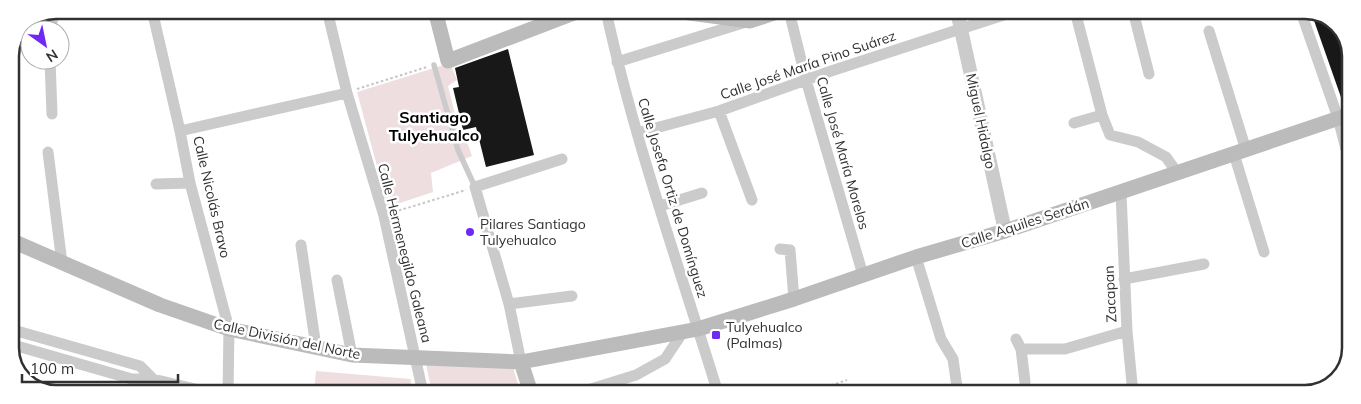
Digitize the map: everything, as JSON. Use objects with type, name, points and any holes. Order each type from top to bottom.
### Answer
[{"type":"main road","points":[[436,19],[441,63],[558,19]]},
{"type":"main road","points":[[742,19],[753,19]]},
{"type":"main road","name":"Calle Aquiles Serdán","points":[[691,330],[794,299],[916,257],[1005,231],[1178,174],[1342,117]]},
{"type":"main road","name":"Calle División del Norte","points":[[19,244],[160,305],[230,329],[352,355],[521,362],[691,330]]},
{"type":"main road","points":[[521,362],[528,385]]},
{"type":"street","name":"Calle Nicolás Bravo","points":[[154,19],[180,130],[190,183],[230,329],[228,385]]},
{"type":"street","name":"Calle Hermenegildo Galeana","points":[[328,19],[347,92],[384,216],[421,385]]},
{"type":"street","name":"Calle Josefa Ortiz de Domínguez","points":[[608,19],[617,62],[660,206],[691,330],[715,385]]},
{"type":"street","name":"Calle José María Morelos","points":[[791,19],[806,80],[863,275]]},
{"type":"street","name":"Miguel Hidalgo","points":[[959,19],[1005,231]]},
{"type":"street","name":"Calle José María Pino Suárez","points":[[637,133],[719,111],[806,80],[992,19]]},
{"type":"street","points":[[1077,19],[1102,115],[1110,135],[1138,142],[1166,157],[1178,174]]},
{"type":"street","points":[[1135,19],[1149,74]]},
{"type":"street","points":[[1304,19],[1342,111]]},
{"type":"street","points":[[617,62],[750,20]]},
{"type":"street","points":[[1209,31],[1264,252]]},
{"type":"street","points":[[50,70],[52,114]]},
{"type":"street","points":[[180,130],[347,92]]},
{"type":"street","points":[[719,111],[752,200]]},
{"type":"street","points":[[1074,123],[1102,115]]},
{"type":"street","points":[[48,152],[62,263]]},
{"type":"street","points":[[521,362],[509,304],[475,186],[562,159]]},
{"type":"street","points":[[156,184],[190,183]]},
{"type":"street","name":"Zacapan","points":[[1121,192],[1124,280],[1132,385]]},
{"type":"street","points":[[660,206],[702,193]]},
{"type":"street","points":[[301,245],[316,347]]},
{"type":"street","points":[[780,249],[790,250],[794,299]]},
{"type":"street","points":[[916,257],[941,339],[953,359],[957,385]]},
{"type":"street","points":[[1124,280],[1204,264]]},
{"type":"street","points":[[337,280],[352,355]]},
{"type":"street","points":[[509,304],[572,296]]},
{"type":"street","points":[[604,385],[636,375],[665,359],[691,330]]},
{"type":"street","points":[[1026,382],[1018,344],[1065,349],[1127,331]]},
{"type":"street","points":[[19,332],[140,366],[153,379]]},
{"type":"street","points":[[19,347],[132,379],[153,379],[178,385]]},
{"type":"street","points":[[108,372],[112,358]]},
{"type":"lane","points":[[441,63],[458,150],[475,186]]},
{"type":"path","points":[[347,92],[441,63]]},
{"type":"path","points":[[384,216],[475,186]]},
{"type":"path","points":[[831,385],[846,380]]},
{"type":"shaded area","points":[[450,63],[457,80],[448,86],[459,130],[464,133],[472,156],[431,173],[433,192],[388,207],[357,92]]},
{"type":"shaded area","points":[[425,359],[512,365],[518,385],[430,385]]},
{"type":"shaded area","points":[[316,371],[411,379],[411,385],[315,385]]},
{"type":"building","points":[[1314,20],[1332,29],[1340,44],[1342,53],[1342,100]]},
{"type":"building","points":[[508,49],[534,155],[486,167],[476,127],[463,130],[453,88],[459,87],[455,68]]},
{"type":"place","name":"Pilares Santiago Tulyehualco","points":[[470,232]]},
{"type":"place","name":"Tulyehualco (Palmas)","points":[[716,335]]},
{"type":"district","name":"Santiago Tulyehualco","points":[[434,126]]}]
